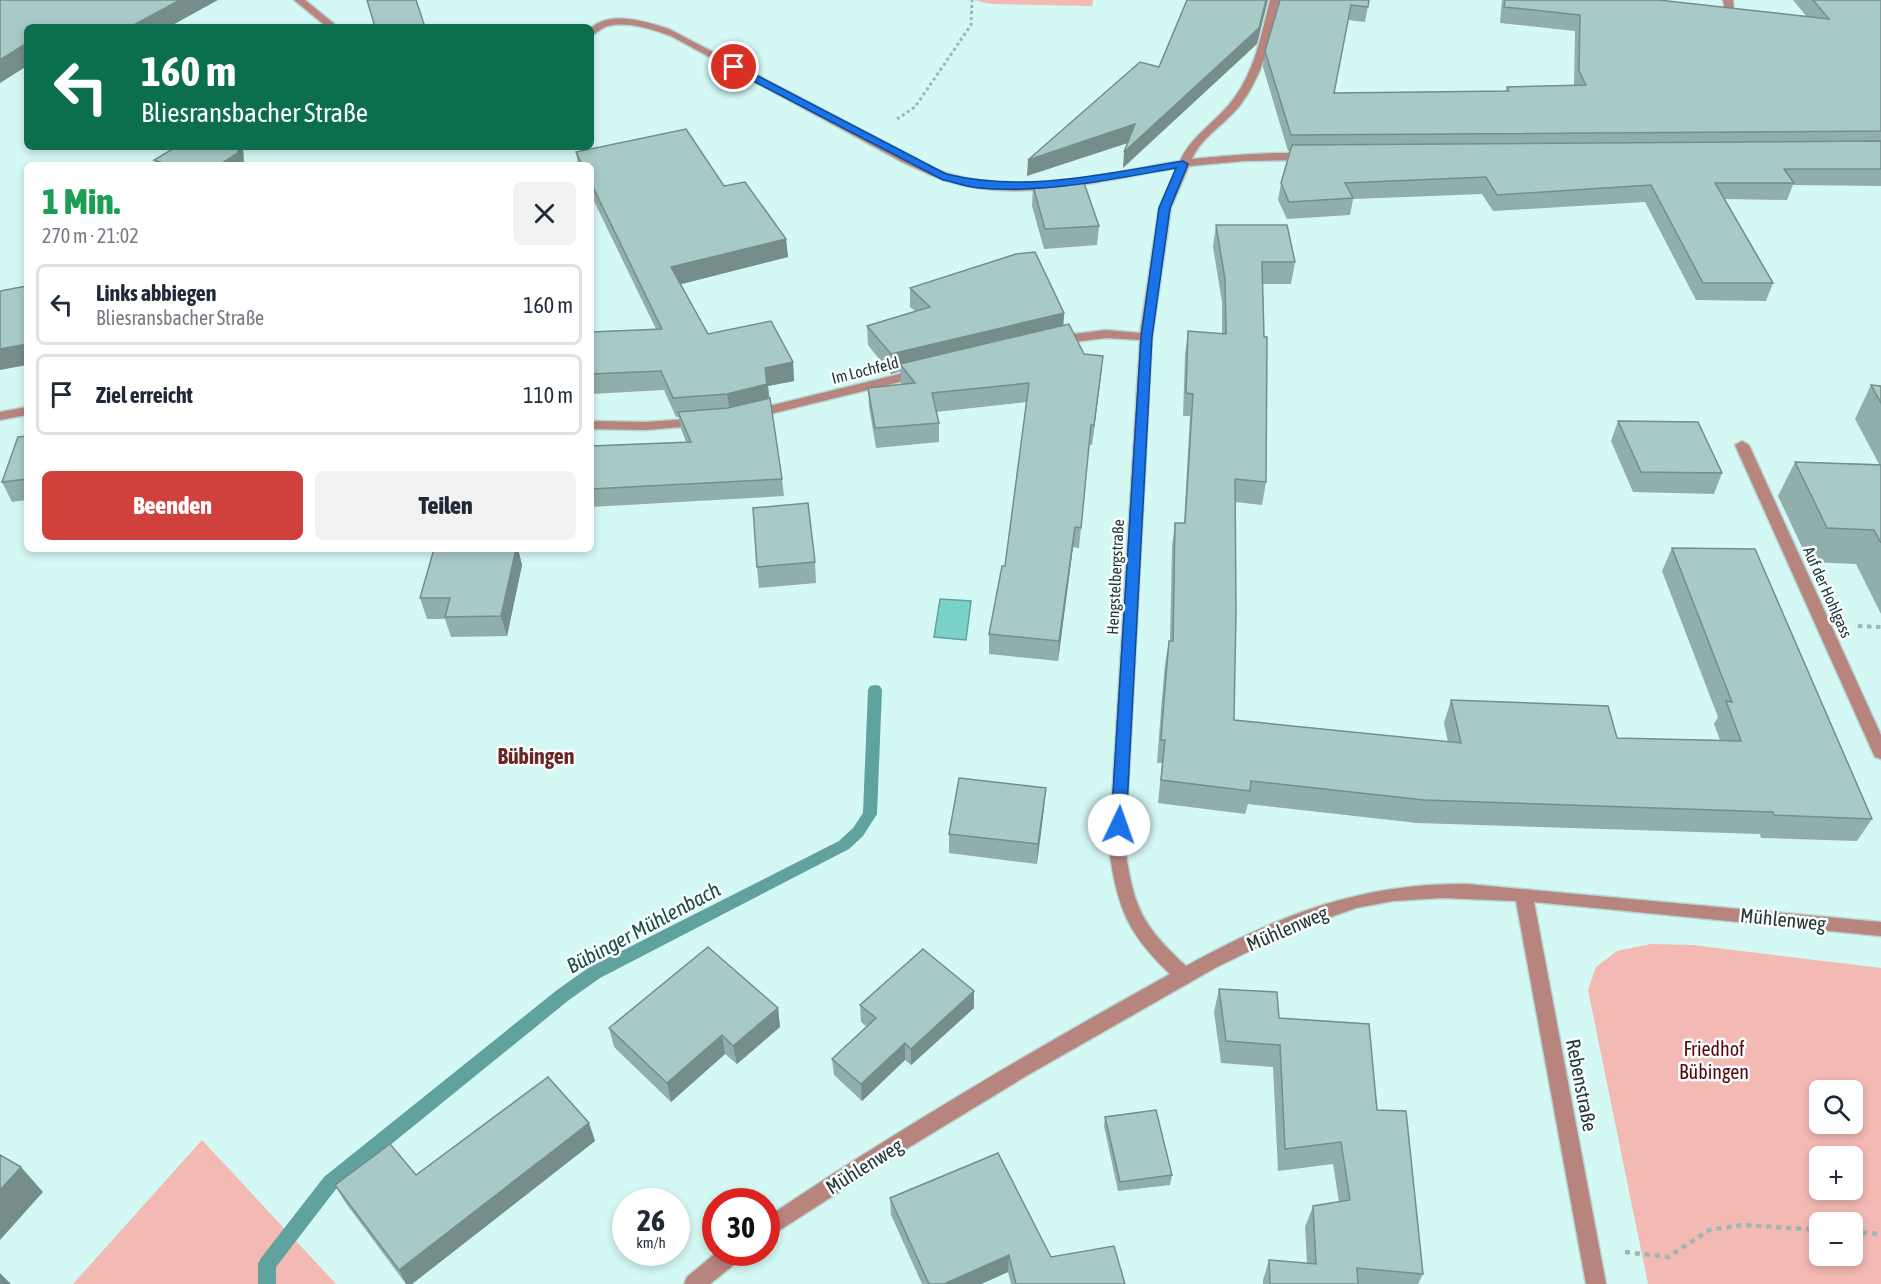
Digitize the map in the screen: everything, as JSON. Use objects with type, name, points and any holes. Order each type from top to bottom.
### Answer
[{"type":"street","points":[[299,0],[329,24]]},
{"type":"street","name":"Hengstelbergstraße","points":[[1184,976],[1146,938],[1131,908],[1121,878],[1117,848],[1146,337],[1165,208],[1192,147],[1236,103],[1258,67],[1275,0]]},
{"type":"street","points":[[1719,14],[1735,15],[1728,0]]},
{"type":"street","points":[[594,30],[608,24],[629,23],[654,26],[674,34],[943,177],[977,185],[1017,186],[1084,181],[1183,164],[1252,157],[1323,156]]},
{"type":"street","points":[[1039,344],[1068,337],[1106,334],[1146,337]]},
{"type":"street","name":"Im Lochfeld","points":[[740,417],[928,371]]},
{"type":"street","points":[[0,416],[24,412]]},
{"type":"street","points":[[594,425],[646,426],[719,420]]},
{"type":"street","name":"Auf der Hohlgass","points":[[1742,445],[1881,753]]},
{"type":"street","name":"Mühlenweg","points":[[780,1220],[1007,1077],[1184,976],[1300,918],[1347,903],[1392,894],[1448,890],[1524,895],[1881,929]]},
{"type":"street","name":"Rebenstraße","points":[[1524,895],[1596,1284]]},
{"type":"street","points":[[694,1284],[716,1266]]},
{"type":"path","points":[[853,131],[893,121],[915,107],[971,25],[972,0]]},
{"type":"path","points":[[1643,1255],[1668,1257],[1709,1230],[1743,1225],[1809,1229]]},
{"type":"path","points":[[1863,1233],[1881,1234]]},
{"type":"green space","points":[[974,0],[1093,0],[1092,6],[991,4]]},
{"type":"green space","name":"Friedhof Bübingen","points":[[1651,944],[1693,945],[1881,968],[1881,1284],[1648,1284],[1588,990],[1596,967],[1617,951]]},
{"type":"green space","points":[[202,1140],[336,1284],[73,1284]]},
{"type":"water","points":[[940,599],[971,601],[966,640],[934,637]]},
{"type":"building","points":[[0,0],[180,0],[136,24],[24,24],[24,45],[0,60]]},
{"type":"building","points":[[367,0],[416,0],[424,24],[374,24]]},
{"type":"building","points":[[1187,0],[1266,0],[1259,28],[1124,152],[1135,124],[1028,160],[1140,62],[1159,67]]},
{"type":"building","points":[[1280,0],[1369,0],[1368,7],[1351,5],[1334,93],[1509,91],[1507,87],[1586,85],[1579,71],[1580,15],[1504,7],[1505,0],[1659,0],[1829,19],[1813,0],[1881,0],[1881,131],[1291,135],[1265,51]]},
{"type":"building","points":[[686,129],[724,186],[745,182],[786,239],[671,267],[708,334],[771,321],[793,362],[765,368],[767,384],[727,394],[673,398],[661,371],[594,374],[594,332],[662,329],[594,189],[594,162],[581,162],[576,152]]},
{"type":"building","points":[[1881,141],[1881,169],[1784,169],[1794,183],[1715,183],[1773,283],[1703,283],[1651,185],[1497,195],[1486,177],[1345,183],[1353,198],[1289,202],[1281,183],[1292,145]]},
{"type":"building","points":[[171,150],[238,150],[238,153],[224,162],[160,162],[154,160]]},
{"type":"building","points":[[1084,183],[1099,226],[1045,229],[1033,186]]},
{"type":"building","points":[[1216,225],[1287,225],[1295,262],[1262,262],[1264,337],[1267,337],[1266,482],[1235,479],[1234,720],[1461,743],[1451,700],[1608,706],[1617,738],[1741,741],[1726,701],[1732,702],[1672,548],[1755,549],[1872,819],[1774,815],[1773,812],[1424,800],[1251,781],[1250,791],[1161,780],[1165,740],[1161,740],[1165,687],[1169,641],[1173,641],[1175,523],[1185,523],[1193,394],[1186,393],[1188,331],[1226,334],[1225,279]]},
{"type":"building","points":[[1035,252],[1064,313],[891,354],[867,326],[930,307],[910,288],[1016,254]]},
{"type":"building","points":[[24,287],[24,345],[0,349],[0,291]]},
{"type":"building","points":[[1069,324],[1084,354],[1103,356],[1094,425],[1091,425],[1081,528],[1075,527],[1059,641],[989,634],[1002,566],[1005,566],[1029,383],[932,393],[939,423],[875,428],[868,388],[915,383],[900,364]]},
{"type":"building","points":[[1871,385],[1881,386],[1881,403]]},
{"type":"building","points":[[770,398],[782,479],[594,489],[594,446],[691,442],[678,412],[728,408]]},
{"type":"building","points":[[1618,421],[1698,422],[1722,473],[1641,472]]},
{"type":"building","points":[[24,436],[24,479],[2,482],[18,437]]},
{"type":"building","points":[[1795,462],[1881,465],[1881,543],[1874,530],[1827,528]]},
{"type":"building","points":[[808,503],[815,562],[757,567],[753,508]]},
{"type":"building","points":[[433,552],[515,552],[501,616],[445,617],[450,598],[420,598]]},
{"type":"building","points":[[959,778],[1046,788],[1038,844],[949,834]]},
{"type":"building","points":[[708,947],[778,1008],[733,1046],[722,1035],[667,1083],[609,1028]]},
{"type":"building","points":[[923,949],[974,991],[911,1049],[905,1043],[861,1084],[832,1059],[876,1018],[860,1005]]},
{"type":"building","points":[[1219,989],[1277,992],[1279,1018],[1369,1024],[1377,1110],[1406,1111],[1423,1274],[1357,1268],[1358,1284],[1270,1284],[1269,1260],[1316,1264],[1313,1206],[1350,1200],[1341,1142],[1285,1149],[1280,1045],[1226,1041]]},
{"type":"building","points":[[548,1077],[589,1123],[399,1270],[335,1185],[390,1144],[416,1175]]},
{"type":"building","points":[[1156,1110],[1172,1175],[1120,1182],[1105,1117]]},
{"type":"building","points":[[998,1153],[1051,1257],[1114,1246],[1125,1284],[1016,1284],[1009,1255],[944,1284],[929,1284],[890,1198]]},
{"type":"building","points":[[0,1155],[21,1167],[0,1190]]},
{"type":"waterway","name":"Bübinger Mühlenbach","points":[[267,1284],[267,1264],[330,1183],[563,995],[594,973],[844,845],[858,832],[870,814],[875,690]]},
{"type":"district","name":"Bübingen","points":[[536,756]]},
{"type":"route","points":[[734,67],[943,177],[977,185],[1017,186],[1084,181],[1183,164],[1165,208],[1146,337],[1119,825]]}]
